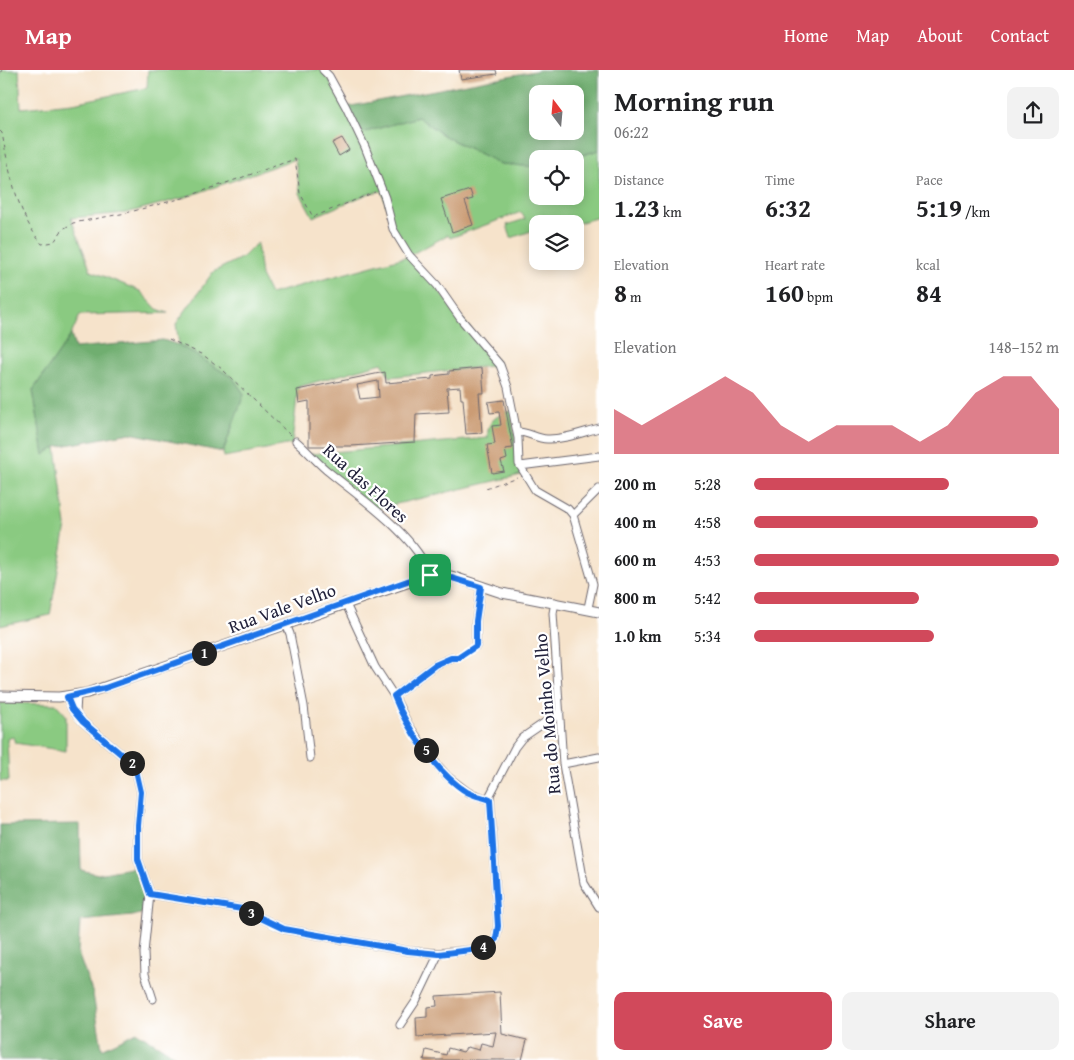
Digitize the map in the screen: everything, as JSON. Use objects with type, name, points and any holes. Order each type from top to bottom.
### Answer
[{"type":"street","points":[[323,70],[329,76],[346,107],[382,190],[393,229],[409,255],[437,285],[460,318],[500,365],[508,386],[517,432],[520,466],[535,490],[568,509],[573,515],[593,584],[588,608]]},
{"type":"street","points":[[517,432],[522,432],[535,438],[550,439],[599,428]]},
{"type":"street","name":"Rua das Flores","points":[[296,441],[328,472],[394,526],[422,560],[430,575]]},
{"type":"street","points":[[520,466],[599,456]]},
{"type":"street","points":[[573,515],[599,488]]},
{"type":"street","name":"Rua Vale Velho","points":[[0,696],[67,697],[105,688],[345,602],[430,575],[451,576],[502,593],[588,608],[599,612]]},
{"type":"street","points":[[476,646],[476,621],[481,587]]},
{"type":"street","points":[[345,602],[366,650],[394,696],[408,724],[447,776],[468,792],[490,800]]},
{"type":"street","name":"Rua do Moinho Velho","points":[[555,602],[553,613],[563,764],[584,883],[599,907]]},
{"type":"street","points":[[286,624],[290,634],[304,706],[310,758]]},
{"type":"street","points":[[394,696],[435,665],[451,658]]},
{"type":"street","points":[[76,713],[77,695]]},
{"type":"street","points":[[67,697],[76,713],[111,747],[135,766],[141,792],[138,859],[150,894],[144,953],[145,974],[153,1000]]},
{"type":"street","points":[[150,894],[242,909],[284,929],[314,936],[408,951],[439,954],[490,945],[496,939],[498,926],[490,795],[515,747],[522,738],[560,712]]},
{"type":"street","points":[[563,764],[599,756]]},
{"type":"street","points":[[400,1025],[416,1001],[439,954]]},
{"type":"path","points":[[0,131],[19,202],[31,232],[42,244],[54,242],[63,229],[73,223],[110,217],[183,198],[295,159],[300,193],[312,218],[370,193],[382,190]]},
{"type":"path","points":[[169,340],[203,354],[222,369],[296,441]]},
{"type":"path","points":[[486,488],[524,474]]},
{"type":"path","points":[[451,658],[458,658],[476,646]]},
{"type":"green space","points":[[0,70],[19,70],[21,108],[73,103],[147,88],[148,70],[330,70],[325,72],[359,134],[418,117],[446,137],[501,164],[529,166],[529,205],[584,205],[584,155],[599,150],[599,217],[584,221],[584,215],[529,215],[529,232],[511,238],[507,225],[525,219],[521,212],[450,238],[448,235],[410,255],[500,365],[390,377],[382,363],[298,387],[292,444],[224,457],[223,452],[244,394],[233,378],[179,345],[176,324],[213,272],[243,257],[257,243],[261,276],[270,294],[409,256],[393,229],[382,191],[370,193],[313,217],[300,193],[295,159],[183,198],[126,213],[71,218],[91,271],[140,291],[157,309],[168,313],[80,315],[71,335],[33,390],[44,454],[56,447],[66,526],[50,615],[0,626]]},
{"type":"green space","points":[[540,70],[599,70],[599,150],[584,155],[584,150],[529,150],[529,166],[501,164],[446,137],[418,117],[359,134],[346,107]]},
{"type":"green space","points":[[71,335],[75,348],[163,340],[179,345],[233,378],[244,394],[223,452],[130,433],[56,447],[44,455],[33,390]]},
{"type":"green space","points":[[511,411],[519,464],[525,474],[375,509],[311,454],[488,438],[490,423],[497,417]]},
{"type":"green space","points":[[0,703],[56,704],[66,715],[66,751],[15,743],[13,737],[7,739],[9,781],[0,781]]},
{"type":"green space","points":[[80,824],[81,870],[98,874],[141,866],[148,912],[133,916],[80,921],[78,953],[93,994],[102,1049],[137,1032],[182,1060],[0,1060],[0,825]]},
{"type":"building","points":[[459,70],[496,70],[497,74],[461,79]]},
{"type":"building","points":[[342,138],[349,150],[339,156],[332,143]]},
{"type":"building","points":[[470,190],[473,199],[465,201],[473,225],[452,232],[441,199]]},
{"type":"building","points":[[482,368],[484,393],[479,393],[482,433],[466,434],[460,387],[447,388],[449,412],[416,414],[415,442],[351,446],[309,446],[309,401],[299,403],[297,390],[385,372],[386,383],[432,379],[432,376],[449,374],[449,371]],"holes":[[[378,381],[379,397],[360,399],[357,385]]]},
{"type":"building","points":[[504,400],[513,448],[505,449],[507,459],[501,461],[504,471],[492,473],[487,445],[495,444],[492,426],[501,425],[499,412],[490,413],[488,402]]},
{"type":"building","points":[[500,992],[502,1034],[527,1040],[522,1060],[424,1060],[426,1050],[446,1055],[448,1048],[463,1052],[467,1047],[479,1050],[481,1043],[493,1046],[496,1032],[417,1037],[416,1018],[427,1017],[427,1007],[437,1006],[436,996]]},
{"type":"route","points":[[430,575],[451,576],[481,587],[476,621],[476,646],[458,658],[451,658],[435,665],[394,696],[408,724],[447,776],[468,792],[490,800],[498,926],[496,939],[490,945],[470,950],[439,954],[408,951],[314,936],[284,929],[242,909],[193,903],[150,894],[138,859],[141,792],[135,766],[83,722],[72,709],[67,697],[105,688],[345,602],[430,575]]}]
